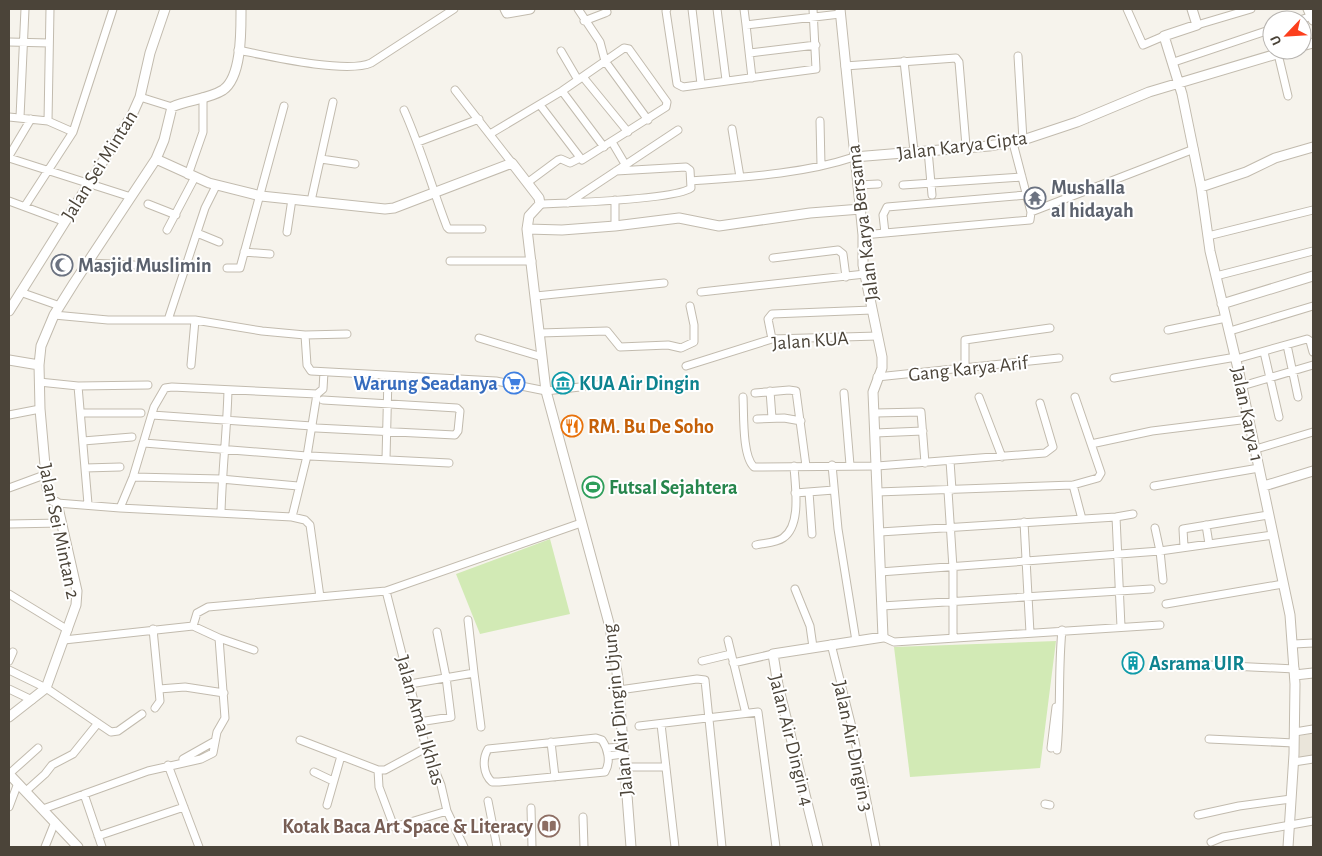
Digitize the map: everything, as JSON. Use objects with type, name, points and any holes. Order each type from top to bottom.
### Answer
[{"type":"street","points":[[20,118],[24,9]]},
{"type":"street","points":[[48,121],[50,9]]},
{"type":"street","points":[[25,206],[73,132],[113,9]]},
{"type":"street","name":"Jalan Sei Mintan","points":[[9,311],[63,221],[132,115],[140,97],[150,53],[165,9]]},
{"type":"street","points":[[140,97],[172,107],[223,90],[232,80],[236,69],[240,9]]},
{"type":"street","points":[[238,50],[329,66],[358,68],[371,64],[444,11],[454,9]]},
{"type":"street","points":[[506,11],[530,9]]},
{"type":"street","points":[[578,9],[584,21],[600,42],[606,61],[648,120]]},
{"type":"street","points":[[584,21],[605,14],[607,12],[606,9]]},
{"type":"street","points":[[667,9],[672,62],[677,84],[683,87],[816,69],[813,9]]},
{"type":"street","points":[[692,9],[701,84]]},
{"type":"street","points":[[717,9],[726,80]]},
{"type":"street","points":[[744,9],[752,78]]},
{"type":"street","points":[[1127,9],[1143,45],[1164,36],[1251,9]]},
{"type":"street","points":[[1192,9],[1197,25]]},
{"type":"street","points":[[746,25],[840,12]]},
{"type":"street","name":"Jalan Karya Bersama","points":[[840,12],[863,234],[865,274],[878,336],[882,368],[877,378],[874,392],[883,637]]},
{"type":"street","points":[[1174,62],[1262,32]]},
{"type":"street","name":"Jalan Karya 1","points":[[1164,36],[1180,82],[1194,149],[1216,276],[1264,486],[1294,644],[1295,732],[1288,847]]},
{"type":"street","points":[[9,42],[49,43]]},
{"type":"street","points":[[750,53],[816,45]]},
{"type":"street","points":[[490,134],[540,105],[626,48],[667,102],[666,107],[648,120],[585,160],[580,158],[540,105]]},
{"type":"street","points":[[561,51],[581,78],[628,132]]},
{"type":"street","points":[[1018,56],[1022,140]]},
{"type":"street","name":"Jalan Karya Cipta","points":[[854,158],[1013,143],[1180,82],[1262,59]]},
{"type":"street","points":[[845,66],[904,61],[958,60],[966,146]]},
{"type":"street","points":[[1279,60],[1288,96]]},
{"type":"street","points":[[904,61],[914,151]]},
{"type":"street","points":[[455,90],[539,198],[540,204]]},
{"type":"street","points":[[562,91],[604,147]]},
{"type":"street","points":[[167,230],[176,214],[191,176],[202,132],[203,97]]},
{"type":"street","points":[[311,201],[333,102]]},
{"type":"street","points":[[227,268],[240,268],[284,106]]},
{"type":"street","name":"Jalan Sei Mintan 2","points":[[11,712],[32,700],[46,688],[68,630],[77,599],[57,503],[49,495],[40,409],[39,365],[42,346],[60,306],[156,159],[164,140],[172,107]]},
{"type":"street","points":[[404,110],[418,142],[433,192],[449,229],[482,229]]},
{"type":"street","points":[[9,117],[48,121],[73,132]]},
{"type":"street","points":[[31,119],[9,154],[47,171],[90,182],[131,197]]},
{"type":"street","points":[[418,142],[479,119]]},
{"type":"street","points":[[820,121],[821,165]]},
{"type":"street","points":[[732,129],[740,177]]},
{"type":"street","points":[[568,203],[678,130]]},
{"type":"street","points":[[612,142],[625,164]]},
{"type":"street","points":[[863,234],[1027,221],[1031,217],[1031,212],[1013,143]]},
{"type":"street","points":[[1201,187],[1246,172],[1275,158],[1313,148]]},
{"type":"street","points":[[1031,212],[1194,149]]},
{"type":"street","points":[[928,150],[932,195]]},
{"type":"street","points":[[527,183],[558,160],[561,159],[570,163],[580,158]]},
{"type":"street","points":[[692,181],[740,177],[854,158]]},
{"type":"street","points":[[156,159],[216,186],[260,196],[385,208],[394,208],[512,163]]},
{"type":"street","points":[[321,159],[355,164]]},
{"type":"street","points":[[616,171],[686,167],[690,170],[691,188],[687,191],[615,200],[540,204],[529,216],[527,229],[562,230],[679,218],[719,226],[810,213],[860,209]]},
{"type":"street","points":[[903,185],[1022,178]]},
{"type":"street","points":[[858,185],[878,184]]},
{"type":"street","points":[[168,320],[196,233],[205,208],[216,186]]},
{"type":"street","points":[[885,233],[883,215],[887,206],[1026,195]]},
{"type":"street","points":[[287,232],[292,199]]},
{"type":"street","points":[[615,200],[615,226]]},
{"type":"street","points":[[9,201],[63,221]]},
{"type":"street","points":[[148,204],[176,214]]},
{"type":"street","points":[[1208,236],[1313,210]]},
{"type":"street","name":"Jalan Air Dingin Ujung","points":[[527,229],[546,391],[606,609],[619,690],[631,847]]},
{"type":"street","points":[[196,233],[219,242]]},
{"type":"street","points":[[774,258],[838,250],[843,254],[846,277]]},
{"type":"street","points":[[1216,276],[1313,251]]},
{"type":"street","points":[[244,252],[270,254]]},
{"type":"street","points":[[450,261],[532,261]]},
{"type":"street","points":[[87,264],[134,265]]},
{"type":"street","points":[[701,292],[865,274]]},
{"type":"street","points":[[1222,304],[1313,276]]},
{"type":"street","points":[[536,296],[664,284]]},
{"type":"street","points":[[20,292],[60,306]]},
{"type":"street","points":[[540,333],[599,330],[612,334],[618,345],[622,348],[668,345],[681,348],[692,344],[695,338],[690,306]]},
{"type":"street","points":[[1230,331],[1313,306]]},
{"type":"street","points":[[772,339],[768,319],[772,314],[872,310]]},
{"type":"street","points":[[54,316],[108,320],[195,320],[262,331],[305,335],[347,334]]},
{"type":"street","points":[[1168,330],[1226,318]]},
{"type":"street","points":[[191,365],[195,320]]},
{"type":"street","points":[[965,369],[965,340],[1050,328]]},
{"type":"street","points":[[305,335],[308,369],[311,371],[496,381],[546,391],[605,384]]},
{"type":"street","name":"Jalan KUA","points":[[686,366],[772,339],[878,336]]},
{"type":"street","points":[[479,338],[542,357]]},
{"type":"street","points":[[1114,378],[1236,358],[1308,339],[1313,351]]},
{"type":"street","points":[[1287,345],[1298,397]]},
{"type":"street","points":[[1264,352],[1279,417]]},
{"type":"street","name":"Gang Karya Arif","points":[[877,378],[1059,358]]},
{"type":"street","points":[[9,360],[39,365]]},
{"type":"street","points":[[1242,386],[1313,365]]},
{"type":"street","points":[[292,517],[298,486],[309,456],[323,389],[324,372]]},
{"type":"street","points":[[386,459],[388,376]]},
{"type":"street","points":[[39,382],[78,386],[148,385]]},
{"type":"street","points":[[78,386],[88,504]]},
{"type":"street","points":[[120,508],[133,476],[152,415],[160,393],[165,388],[228,390],[320,397],[457,408],[460,411],[458,431],[455,434],[386,432],[152,415]]},
{"type":"street","points":[[221,513],[221,480],[226,448],[228,390]]},
{"type":"street","points":[[770,391],[772,418]]},
{"type":"street","points":[[755,393],[796,391],[806,466]]},
{"type":"street","points":[[844,394],[850,465]]},
{"type":"street","points":[[743,397],[746,446],[750,462],[754,467],[877,466],[1045,453],[1053,447],[1040,403]]},
{"type":"street","points":[[979,397],[1002,457]]},
{"type":"street","points":[[877,492],[1073,485],[1100,477],[1091,444],[1074,397]]},
{"type":"street","points":[[9,415],[40,409]]},
{"type":"street","points":[[875,412],[918,410],[921,413],[925,463]]},
{"type":"street","points":[[80,413],[141,413]]},
{"type":"street","points":[[757,419],[772,418],[801,421]]},
{"type":"street","points":[[1091,444],[1152,431],[1249,419]]},
{"type":"street","points":[[875,433],[923,430]]},
{"type":"street","points":[[1256,449],[1313,432]]},
{"type":"street","points":[[82,441],[132,437]]},
{"type":"street","points":[[144,443],[309,456],[449,463]]},
{"type":"street","points":[[950,461],[953,638]]},
{"type":"street","points":[[832,465],[838,529],[856,641]]},
{"type":"street","points":[[756,544],[778,540],[786,535],[795,515],[794,466]]},
{"type":"street","points":[[85,468],[120,467]]},
{"type":"street","points":[[1154,486],[1259,468]]},
{"type":"street","points":[[1264,486],[1313,470]]},
{"type":"street","points":[[9,488],[47,474]]},
{"type":"street","points":[[133,476],[298,486]]},
{"type":"street","points":[[1073,485],[1082,519]]},
{"type":"street","points":[[795,493],[834,490]]},
{"type":"street","points":[[809,492],[812,534]]},
{"type":"street","points":[[57,503],[292,517],[305,520],[310,525],[320,598]]},
{"type":"street","points":[[880,532],[1116,517],[1133,514]]},
{"type":"street","points":[[1184,547],[1183,529],[1268,514]]},
{"type":"street","points":[[1116,517],[1121,628]]},
{"type":"street","points":[[1024,522],[1030,633]]},
{"type":"street","points":[[9,524],[61,523]]},
{"type":"street","points":[[193,626],[197,613],[208,607],[386,591],[581,523]]},
{"type":"street","points":[[1206,525],[1209,544]]},
{"type":"street","points":[[1155,528],[1163,580]]},
{"type":"street","points":[[880,572],[1160,551],[1273,535]]},
{"type":"street","points":[[1166,604],[1283,584]]},
{"type":"street","points":[[795,589],[810,626],[813,647]]},
{"type":"street","points":[[882,606],[1029,595],[1151,589]]},
{"type":"street","name":"Jalan Amal Ikhlas","points":[[386,591],[426,748],[441,785],[447,810],[464,847]]},
{"type":"street","points":[[9,594],[68,630]]},
{"type":"street","points":[[468,620],[481,726]]},
{"type":"street","points":[[64,640],[193,626],[219,638],[254,650]]},
{"type":"street","points":[[883,637],[894,642],[1062,630],[1160,626]]},
{"type":"street","points":[[153,629],[160,701],[155,708]]},
{"type":"street","points":[[1054,749],[1060,705],[1058,696],[1062,630]]},
{"type":"street","points":[[419,722],[451,717],[446,677],[437,632]]},
{"type":"street","name":"Jalan Air Dingin 4","points":[[818,847],[773,664],[773,654],[883,637]]},
{"type":"street","points":[[43,809],[172,764],[209,756],[213,753],[215,741],[224,722],[224,693],[219,638]]},
{"type":"street","points":[[728,640],[745,710]]},
{"type":"street","name":"Jalan Air Dingin 3","points":[[832,644],[853,731],[876,847]]},
{"type":"street","points":[[1294,644],[1313,644]]},
{"type":"street","points":[[9,661],[13,652]]},
{"type":"street","points":[[702,661],[731,654]]},
{"type":"street","points":[[733,663],[773,654]]},
{"type":"street","points":[[1190,664],[1313,674]]},
{"type":"street","points":[[9,670],[46,688],[114,732],[142,714]]},
{"type":"street","points":[[410,684],[474,673]]},
{"type":"street","points":[[619,690],[696,678],[706,680],[722,847]]},
{"type":"street","points":[[159,690],[185,687],[224,693]]},
{"type":"street","points":[[9,689],[32,700]]},
{"type":"street","points":[[639,726],[758,713],[776,847]]},
{"type":"street","points":[[26,791],[52,765],[73,754],[98,723]]},
{"type":"street","points":[[661,724],[675,847]]},
{"type":"street","points":[[1295,732],[1313,729]]},
{"type":"street","points":[[600,739],[607,752],[605,772],[492,782],[488,779],[484,768],[488,749],[551,742],[600,739]]},
{"type":"street","points":[[1209,739],[1294,743]]},
{"type":"street","points":[[300,740],[378,770],[385,770],[426,748]]},
{"type":"street","points":[[551,742],[555,777]]},
{"type":"street","points":[[38,748],[9,774],[78,847]]},
{"type":"street","points":[[607,752],[623,751]]},
{"type":"street","points":[[327,805],[341,756]]},
{"type":"street","points":[[1294,762],[1313,759]]},
{"type":"street","points":[[172,764],[197,847]]},
{"type":"street","points":[[624,767],[666,767]]},
{"type":"street","points":[[378,770],[379,787],[394,827],[447,810]]},
{"type":"street","points":[[314,772],[333,781]]},
{"type":"street","points":[[9,808],[18,783]]},
{"type":"street","points":[[84,794],[102,847]]},
{"type":"street","points":[[1198,815],[1239,806],[1291,799]]},
{"type":"street","points":[[488,801],[497,847]]},
{"type":"street","points":[[98,836],[184,806]]},
{"type":"street","points":[[532,808],[532,847]]},
{"type":"street","points":[[583,817],[584,847]]},
{"type":"street","points":[[45,847],[55,822]]},
{"type":"street","points":[[1211,842],[1223,837],[1313,822]]},
{"type":"shaded area","points":[[1313,733],[1313,760],[1300,763],[1295,752],[1300,736]]},
{"type":"green space","points":[[550,539],[570,614],[480,634],[456,574]]},
{"type":"green space","points":[[1056,641],[1040,768],[910,777],[894,647]]},
{"type":"place","name":"Mushalla al hidayah","points":[[1035,198]]},
{"type":"place","name":"Masjid Muslimin","points":[[62,265]]},
{"type":"place","name":"Warung Seadanya","points":[[514,383]]},
{"type":"place","name":"KUA Air Dingin","points":[[563,383]]},
{"type":"place","name":"RM. Bu De Soho","points":[[572,426]]},
{"type":"place","name":"Futsal Sejahtera","points":[[593,487]]},
{"type":"place","name":"Asrama UIR","points":[[1133,663]]},
{"type":"place","name":"Kotak Baca Art Space & Literacy","points":[[549,826]]}]
